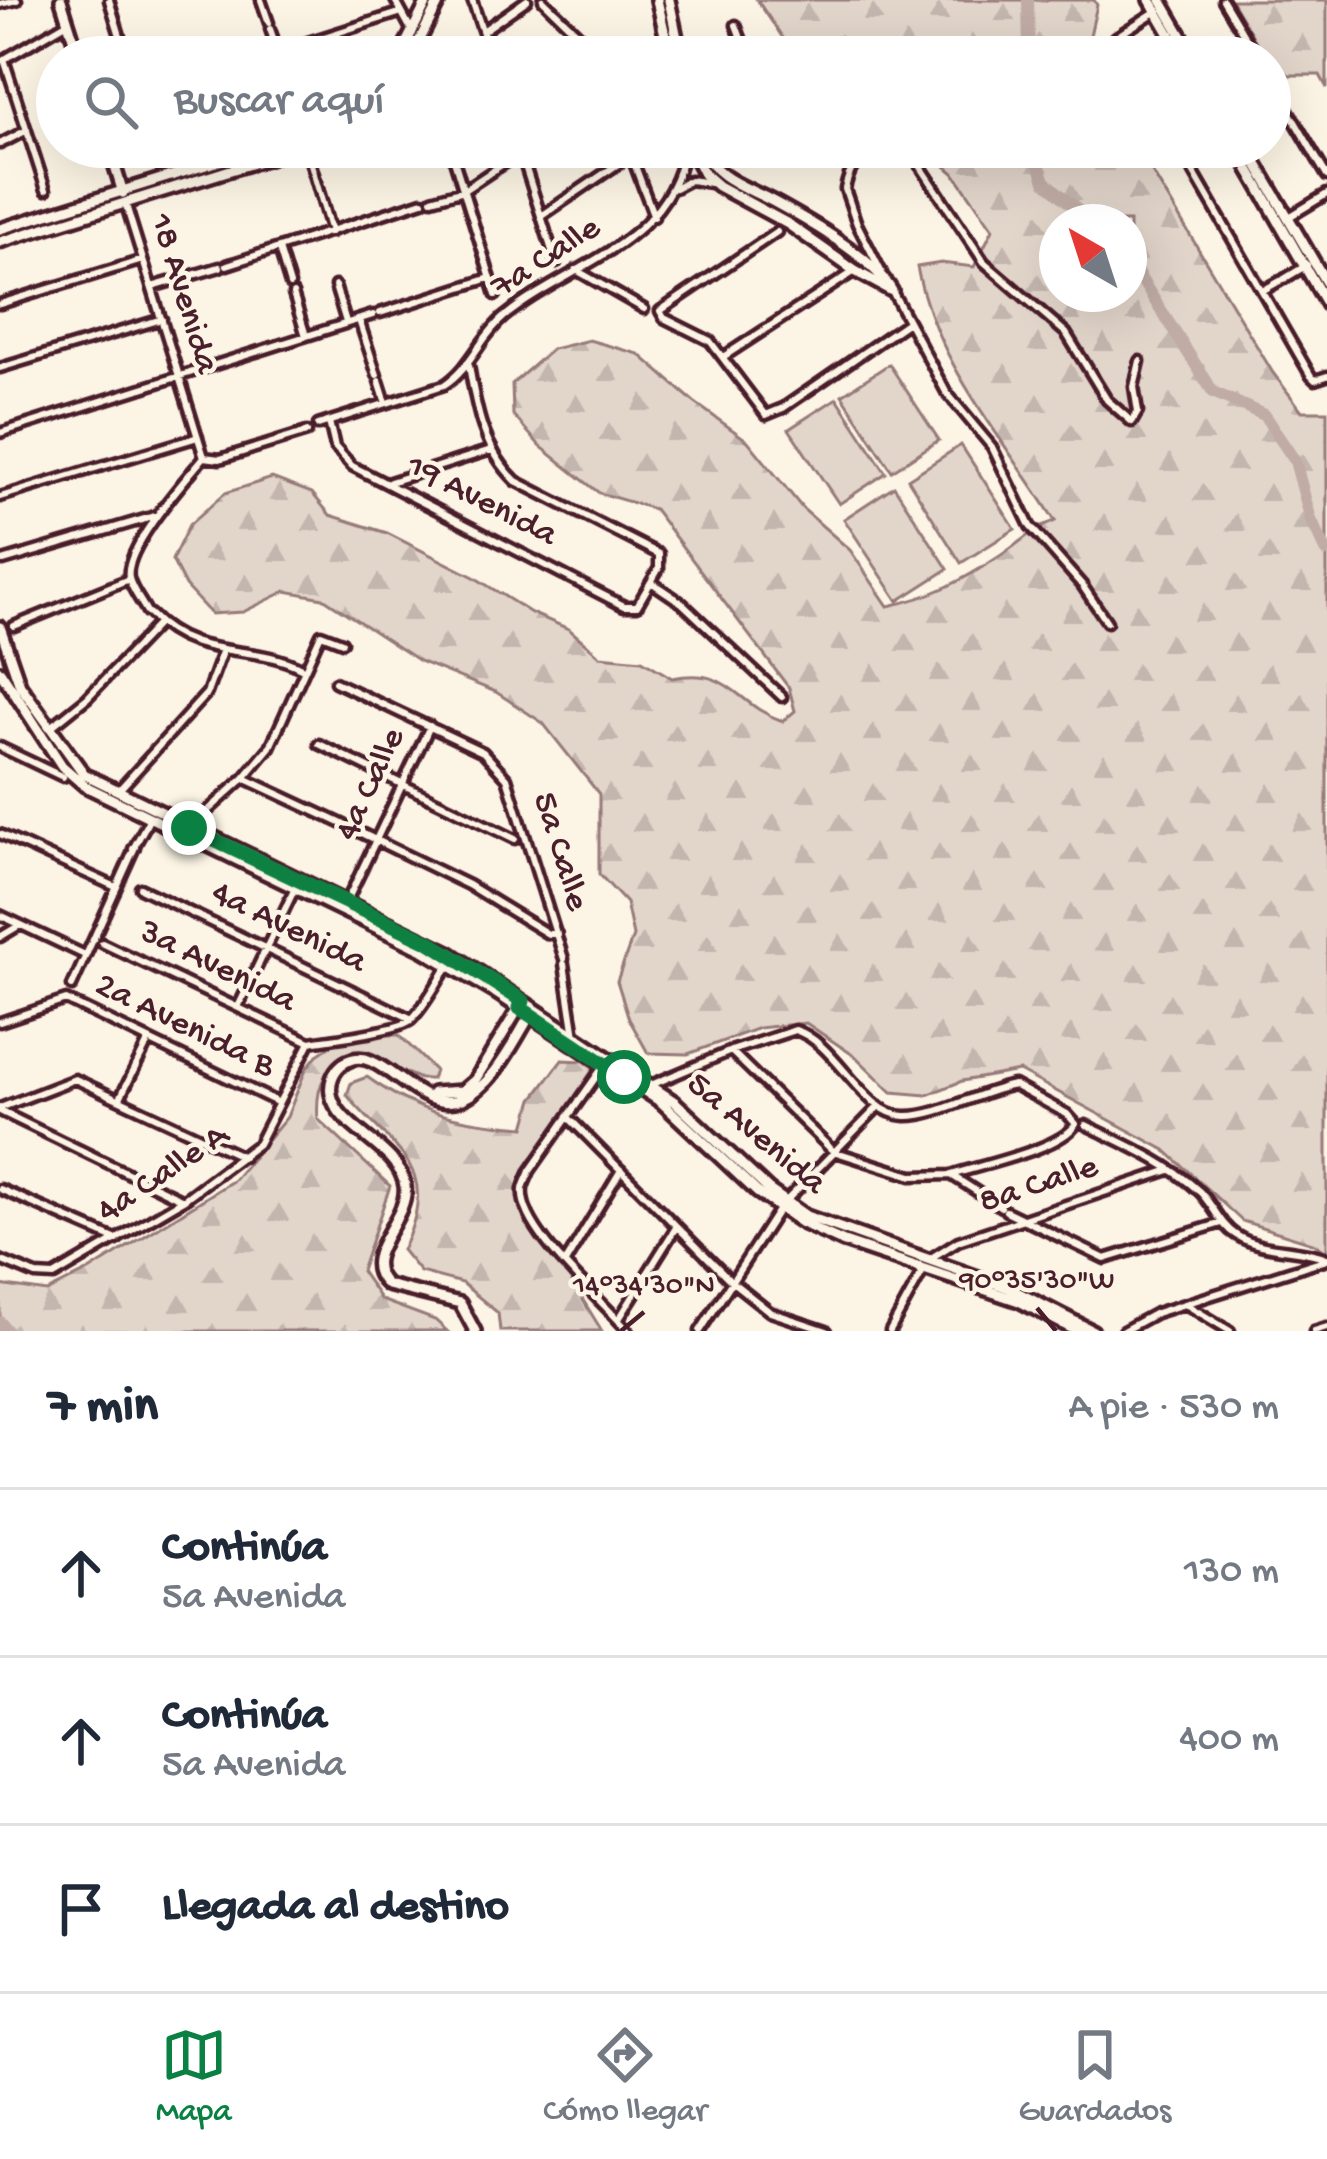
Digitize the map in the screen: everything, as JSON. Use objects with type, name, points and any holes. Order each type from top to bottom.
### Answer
[{"type":"main road","points":[[408,36],[428,0]]},
{"type":"main road","points":[[421,36],[440,0]]},
{"type":"main road","points":[[657,0],[665,36]]},
{"type":"main road","points":[[669,0],[677,36]]},
{"type":"main road","points":[[1150,0],[1179,36]]},
{"type":"main road","points":[[65,1],[72,36]]},
{"type":"main road","points":[[1158,6],[1173,36]]},
{"type":"main road","name":"18 Avenida","points":[[115,168],[124,196]]},
{"type":"main road","points":[[0,242],[198,168]]},
{"type":"main road","points":[[0,229],[51,206],[124,196],[227,168]]},
{"type":"main road","points":[[700,168],[718,186],[791,219],[854,271],[892,291]]},
{"type":"main road","points":[[714,168],[719,176],[882,273],[892,291]]},
{"type":"main road","points":[[1249,168],[1309,264],[1327,284]]},
{"type":"main road","points":[[1259,168],[1288,217],[1327,304]]},
{"type":"main road","points":[[0,627],[12,670],[74,777]]},
{"type":"main road","points":[[0,670],[74,777]]},
{"type":"main road","name":"5a Avenida","points":[[74,777],[189,828],[449,965],[521,1005],[677,1110]]},
{"type":"main road","name":"5a Avenida","points":[[74,777],[448,952],[521,1005]]},
{"type":"main road","points":[[409,1086],[439,1094],[462,1091],[475,1080],[521,1005]]},
{"type":"main road","points":[[473,1331],[460,1303],[386,1285],[377,1277],[378,1254],[405,1202],[405,1184],[398,1166],[335,1105],[332,1077],[339,1066],[354,1058],[367,1059],[431,1099],[448,1102],[466,1097],[500,1064],[532,1012]]},
{"type":"main road","name":"5a Avenida","points":[[532,1012],[651,1085],[782,1205],[817,1226],[1037,1300],[1094,1331]]},
{"type":"main road","name":"5a Avenida","points":[[961,1276],[1056,1326],[1077,1331]]},
{"type":"street","points":[[4,2],[17,0]]},
{"type":"street","points":[[109,0],[120,36]]},
{"type":"street","points":[[261,0],[272,36]]},
{"type":"street","points":[[394,0],[414,36]]},
{"type":"street","points":[[472,0],[484,36]]},
{"type":"street","points":[[482,31],[527,0]]},
{"type":"street","points":[[543,0],[578,36]]},
{"type":"street","points":[[1223,0],[1244,36]]},
{"type":"street","points":[[1117,36],[1158,6]]},
{"type":"street","points":[[328,36],[399,13]]},
{"type":"street","points":[[44,36],[68,22]]},
{"type":"street","points":[[736,25],[740,36]]},
{"type":"street","points":[[36,40],[2,60],[36,158]]},
{"type":"street","points":[[1291,116],[1327,176]]},
{"type":"street","points":[[0,144],[27,130]]},
{"type":"street","points":[[39,168],[46,190]]},
{"type":"street","points":[[311,168],[331,232]]},
{"type":"street","points":[[457,168],[496,295]]},
{"type":"street","points":[[152,287],[464,190],[497,168]]},
{"type":"street","points":[[526,168],[556,263]]},
{"type":"street","points":[[543,215],[614,168]]},
{"type":"street","points":[[636,168],[654,218]]},
{"type":"street","name":"7a Calle","points":[[317,425],[444,385],[469,364],[504,317],[654,218],[675,188],[681,168]]},
{"type":"street","points":[[854,168],[845,189],[882,273]]},
{"type":"street","points":[[922,168],[984,262],[1066,333],[1107,400],[1130,422],[1138,412],[1134,385],[1140,361]]},
{"type":"street","points":[[1192,168],[1315,380],[1327,376]]},
{"type":"street","points":[[675,188],[703,179],[718,186]]},
{"type":"street","points":[[1288,217],[1327,194]]},
{"type":"street","name":"18 Avenida","points":[[124,196],[204,457]]},
{"type":"street","points":[[777,232],[662,307],[660,313],[710,341],[766,415],[908,322]]},
{"type":"street","points":[[279,249],[307,336]]},
{"type":"street","points":[[0,304],[143,260]]},
{"type":"street","points":[[1262,291],[1309,264]]},
{"type":"street","points":[[575,270],[644,309]]},
{"type":"street","points":[[724,358],[854,271]]},
{"type":"street","points":[[0,433],[490,278]]},
{"type":"street","points":[[335,286],[346,322]]},
{"type":"street","points":[[892,291],[956,406],[992,447],[1030,526],[1082,585],[1107,622]]},
{"type":"street","points":[[0,368],[162,320]]},
{"type":"street","points":[[358,320],[386,404]]},
{"type":"street","points":[[469,364],[476,411],[491,450],[516,481],[655,550],[661,558],[651,582],[682,603],[782,698]]},
{"type":"street","name":"19 Avenida","points":[[329,422],[340,457],[632,608],[651,582]]},
{"type":"street","points":[[303,669],[276,657],[195,645],[149,613],[129,579],[132,560],[158,516],[204,457],[220,459],[307,432]]},
{"type":"street","points":[[0,497],[198,437]]},
{"type":"street","points":[[386,483],[491,450]]},
{"type":"street","points":[[3,561],[158,516]]},
{"type":"street","points":[[14,626],[129,579]]},
{"type":"street","points":[[49,729],[87,698],[159,623]]},
{"type":"street","points":[[189,828],[244,778],[283,726],[321,634],[342,643]]},
{"type":"street","points":[[116,793],[203,698],[222,652]]},
{"type":"street","points":[[335,682],[430,726]]},
{"type":"street","name":"5a Calle","points":[[430,726],[483,752],[507,778],[564,962],[575,1036]]},
{"type":"street","name":"4a Calle","points":[[346,904],[430,726]]},
{"type":"street","points":[[319,744],[515,839]]},
{"type":"street","points":[[0,747],[74,777]]},
{"type":"street","points":[[244,778],[468,885],[548,934],[556,934]]},
{"type":"street","points":[[72,986],[151,815]]},
{"type":"street","name":"4a Avenida","points":[[0,834],[118,884],[136,887],[412,1019]]},
{"type":"street","points":[[238,1006],[297,884]]},
{"type":"street","name":"3a Avenida","points":[[0,915],[85,955]]},
{"type":"street","points":[[0,937],[20,925]]},
{"type":"street","name":"3a Avenida","points":[[102,943],[310,1042]]},
{"type":"street","points":[[310,1042],[388,1031],[412,1019],[449,965]]},
{"type":"street","name":"2a Avenida B","points":[[0,1022],[66,1000],[279,1103]]},
{"type":"street","points":[[651,1085],[795,1030],[817,1042],[879,1106],[907,1117],[1015,1085],[1081,1125],[1144,1151],[1197,1190],[1222,1223],[1247,1241],[1309,1251],[1327,1259]]},
{"type":"street","points":[[120,1098],[149,1041]]},
{"type":"street","name":"4a Calle A","points":[[0,1260],[36,1275],[65,1272],[183,1200],[257,1144],[310,1042]]},
{"type":"street","points":[[731,1051],[833,1151],[912,1176],[951,1174],[1047,1144],[1081,1125]]},
{"type":"street","points":[[605,1064],[530,1172],[523,1190],[527,1212],[565,1264],[628,1331]]},
{"type":"street","points":[[0,1110],[75,1079],[243,1157]]},
{"type":"street","points":[[700,1331],[782,1205],[879,1106]]},
{"type":"street","points":[[0,1110],[183,1200]]},
{"type":"street","points":[[568,1118],[731,1281],[770,1312],[827,1331]]},
{"type":"street","points":[[565,1264],[621,1170]]},
{"type":"street","name":"8a Calle","points":[[927,1265],[958,1240],[1170,1170]]},
{"type":"street","points":[[951,1174],[1021,1221],[1105,1259],[1222,1223]]},
{"type":"street","points":[[0,1189],[117,1240]]},
{"type":"street","points":[[619,1319],[675,1229]]},
{"type":"street","points":[[1123,1331],[1156,1312],[1327,1259]]},
{"type":"street","points":[[890,1331],[927,1265]]},
{"type":"street","points":[[1185,1304],[1230,1331]]},
{"type":"street","points":[[1314,1331],[1327,1327]]},
{"type":"green space","points":[[757,0],[1094,0],[1097,5],[1090,36],[782,36]]},
{"type":"green space","points":[[1231,0],[1327,0],[1327,88],[1320,75],[1291,75],[1291,36],[1252,36]]},
{"type":"green space","points":[[948,168],[1150,168],[1273,373],[1302,411],[1327,411],[1327,1252],[1313,1243],[1242,1221],[1165,1150],[1019,1071],[962,1081],[927,1095],[892,1092],[856,1057],[806,1023],[759,1028],[688,1054],[648,1053],[629,1019],[617,981],[633,936],[626,903],[599,874],[599,794],[543,723],[496,692],[419,661],[323,598],[286,591],[243,612],[211,614],[185,586],[172,560],[189,525],[225,493],[272,478],[312,493],[330,515],[387,533],[474,577],[531,613],[569,629],[600,656],[642,660],[672,678],[708,677],[783,721],[795,711],[789,688],[654,509],[599,493],[540,446],[513,415],[512,384],[552,349],[589,340],[639,354],[748,441],[803,509],[850,550],[888,606],[946,587],[1055,521],[955,368],[926,302],[917,267],[941,263],[974,267],[993,229]]},
{"type":"green space","points":[[889,364],[939,440],[892,471],[842,395]]},
{"type":"green space","points":[[837,398],[886,473],[839,504],[789,429]]},
{"type":"green space","points":[[961,445],[1015,529],[961,563],[908,479]]},
{"type":"green space","points":[[894,486],[948,569],[898,601],[844,519]]},
{"type":"green space","points":[[399,1035],[435,1071],[432,1079],[420,1079],[359,1053],[338,1063],[325,1077],[318,1096],[318,1119],[390,1186],[361,1271],[381,1300],[435,1320],[447,1331],[0,1331],[0,1285],[47,1292],[234,1180],[287,1117],[306,1069],[317,1055],[338,1041]]},
{"type":"green space","points":[[562,1060],[584,1061],[594,1068],[532,1161],[519,1196],[602,1331],[500,1331],[498,1313],[462,1283],[420,1272],[402,1250],[414,1222],[415,1179],[396,1147],[347,1095],[351,1083],[367,1077],[423,1108],[525,1127],[533,1099]]},
{"type":"waterway","points":[[1028,0],[1029,36]]},
{"type":"waterway","points":[[1040,168],[1045,181],[1071,204]]},
{"type":"waterway","points":[[1147,288],[1213,392],[1264,415],[1295,461],[1311,520],[1327,552]]},
{"type":"waterway","points":[[0,1322],[7,1331]]},
{"type":"route","points":[[189,828],[448,952],[523,1001],[520,1008],[539,1022],[624,1077]]}]
